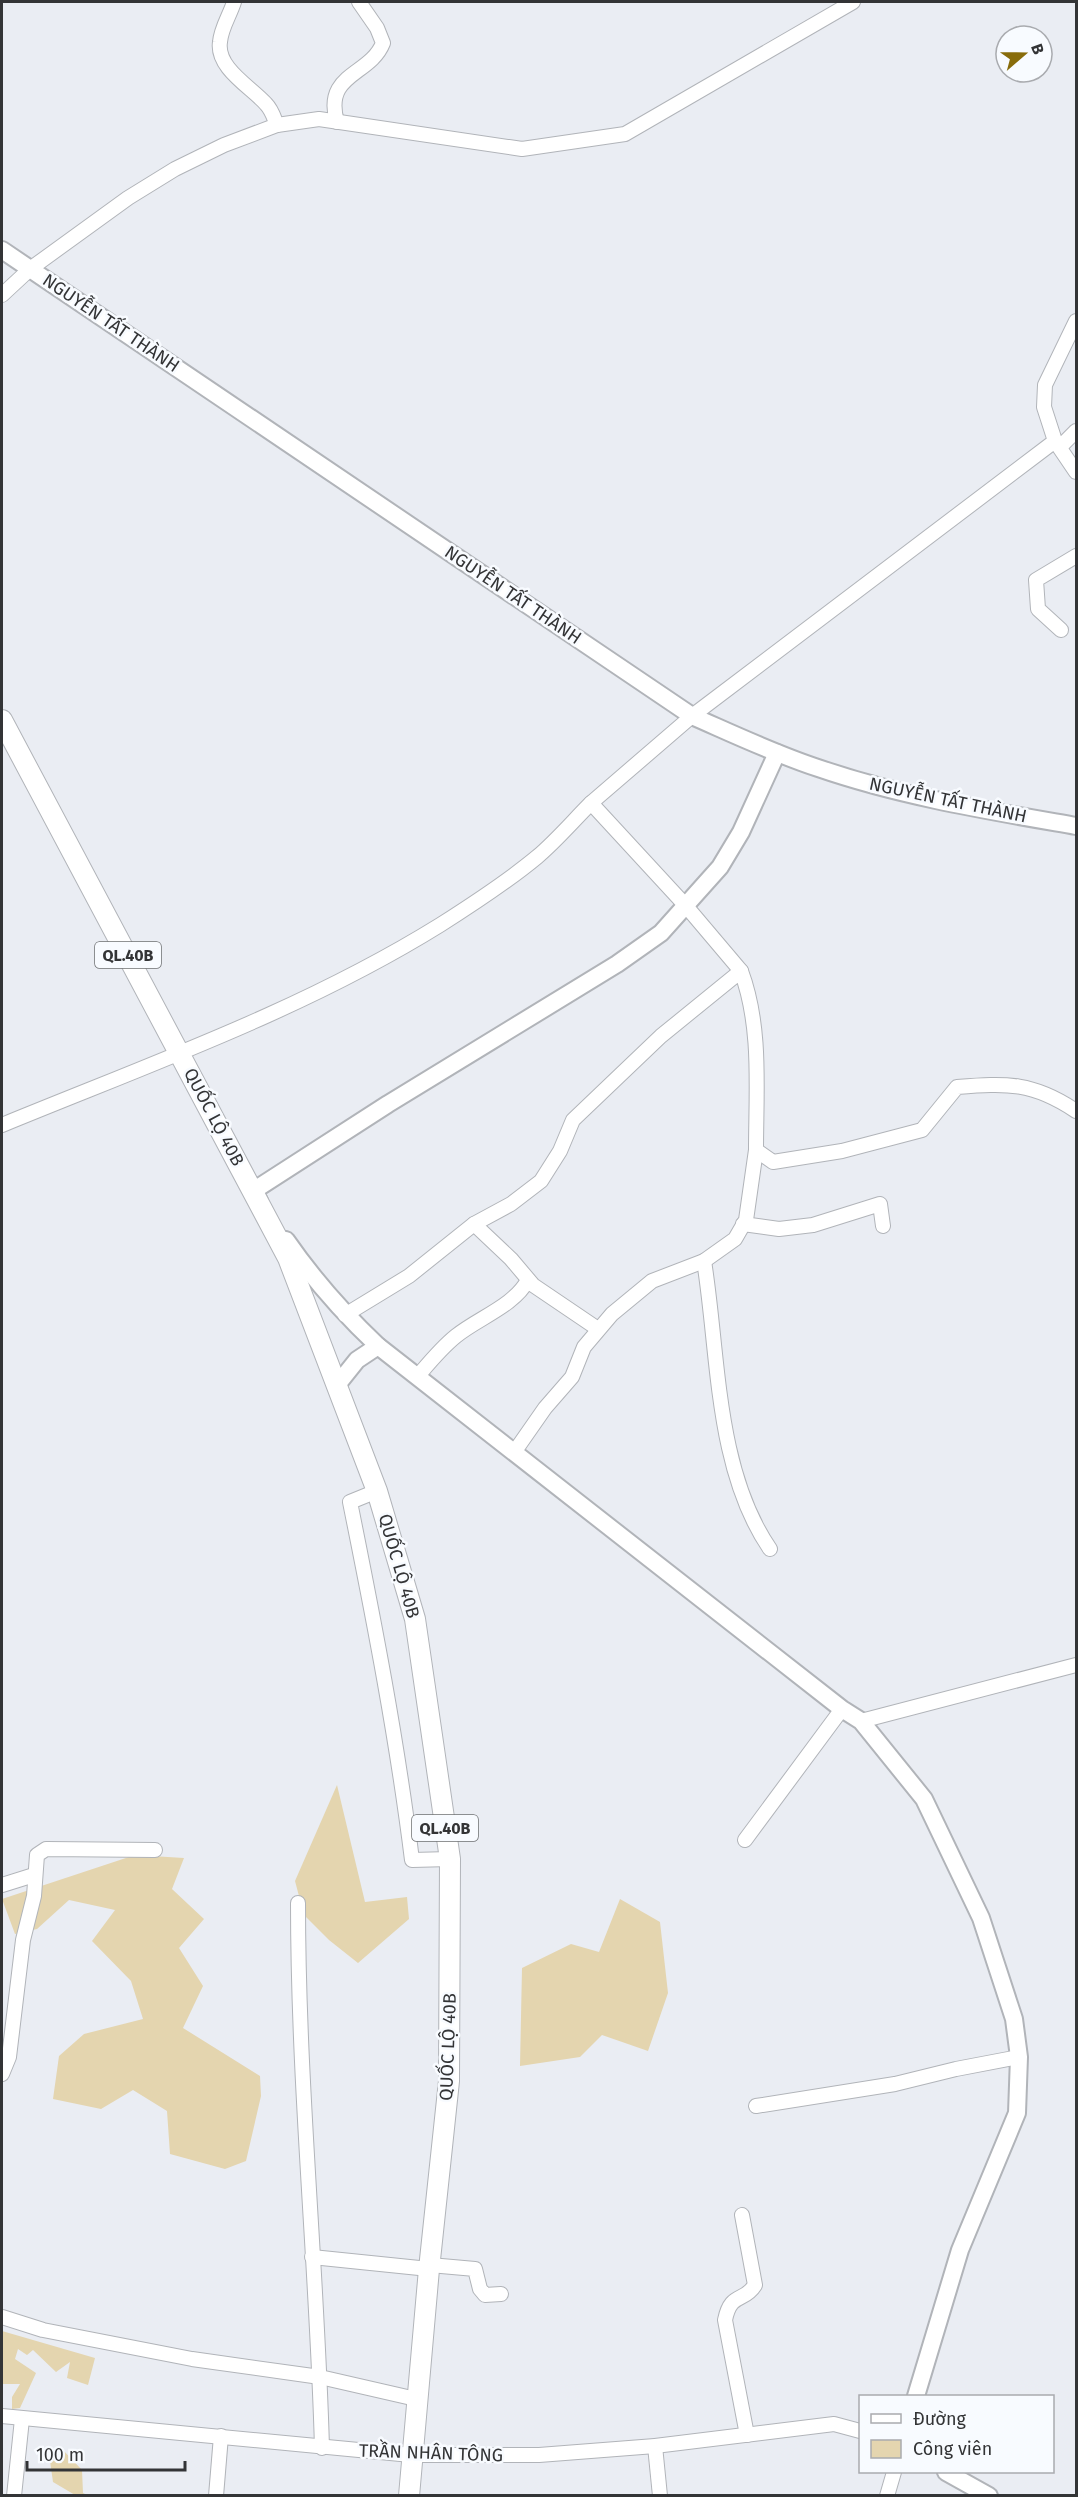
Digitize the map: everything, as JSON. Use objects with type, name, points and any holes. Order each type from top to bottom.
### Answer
[{"type":"highway","name":"QUỐC LỘ 40B","points":[[2,720],[288,1258],[377,1491],[415,1619],[450,1859],[449,2081],[416,2399],[409,2496]]},
{"type":"main road","name":"NGUYỄN TẤT THÀNH","points":[[2,250],[692,716],[777,753],[859,781],[984,810],[1077,826]]},
{"type":"main road","points":[[777,753],[741,832],[720,867],[661,933],[617,964],[388,1104],[252,1191],[304,1266],[345,1315],[378,1346],[842,1709],[861,1721],[924,1799],[981,1918],[1014,2019],[1020,2057],[1017,2113],[960,2250],[917,2395]]},
{"type":"main road","points":[[338,1385],[357,1360],[378,1346]]},
{"type":"main road","points":[[948,2473],[989,2496]]},
{"type":"street","points":[[234,2],[222,31],[221,56],[227,67],[268,106],[278,125]]},
{"type":"street","points":[[337,122],[334,109],[337,90],[350,75],[378,52],[383,43],[377,27],[359,2]]},
{"type":"street","points":[[2,296],[30,269],[128,198],[175,169],[224,145],[278,125],[319,119],[522,149],[625,134],[853,2]]},
{"type":"street","points":[[1077,321],[1045,385],[1044,407],[1057,444],[1077,472]]},
{"type":"street","points":[[2,1125],[180,1053],[322,991],[405,946],[472,905],[537,857],[591,802],[692,716],[1077,431]]},
{"type":"street","points":[[1061,630],[1038,609],[1036,580],[1077,556]]},
{"type":"street","points":[[515,1451],[545,1408],[572,1377],[584,1347],[597,1329],[652,1281],[704,1261],[735,1239],[743,1224],[756,1150],[755,1043],[746,985],[741,971],[686,906],[591,802]]},
{"type":"street","points":[[345,1315],[409,1276],[474,1224],[512,1204],[541,1181],[560,1151],[573,1120],[661,1036],[741,971]]},
{"type":"street","points":[[756,1150],[773,1162],[842,1151],[922,1130],[957,1087],[1020,1085],[1042,1091],[1077,1111]]},
{"type":"street","points":[[743,1224],[778,1229],[813,1225],[880,1204],[883,1226]]},
{"type":"street","points":[[474,1224],[511,1259],[528,1280],[597,1329]]},
{"type":"street","points":[[704,1261],[715,1360],[739,1484],[751,1518],[770,1550]]},
{"type":"street","points":[[417,1377],[456,1336],[517,1295],[528,1280]]},
{"type":"street","points":[[377,1491],[350,1502],[382,1656],[403,1784],[412,1860],[450,1859]]},
{"type":"street","points":[[861,1721],[1077,1665]]},
{"type":"street","points":[[745,1840],[842,1709]]},
{"type":"street","points":[[2,2074],[9,2057],[23,1940],[34,1896],[36,1855],[46,1849],[155,1850]]},
{"type":"street","points":[[2,1885],[34,1875]]},
{"type":"street","points":[[298,1903],[298,2001],[320,2377],[322,2448]]},
{"type":"street","points":[[756,2106],[895,2084],[1020,2057]]},
{"type":"street","points":[[742,2215],[755,2285],[750,2291],[729,2304],[725,2320],[747,2435]]},
{"type":"street","points":[[312,2257],[475,2269],[485,2295],[501,2294]]},
{"type":"street","points":[[2,2317],[43,2330],[192,2359],[320,2377],[416,2399]]},
{"type":"street","name":"TRẦN NHÂN TÔNG","points":[[2,2416],[411,2455],[539,2455],[654,2446],[834,2424],[859,2430]]},
{"type":"street","points":[[14,2496],[22,2419]]},
{"type":"street","points":[[216,2496],[220,2436]]},
{"type":"street","points":[[654,2446],[660,2496]]},
{"type":"street","points":[[887,2496],[894,2473]]},
{"type":"green space","points":[[337,1785],[365,1902],[407,1897],[409,1919],[358,1963],[329,1940],[304,1915],[295,1881]]},
{"type":"green space","points":[[135,1855],[184,1858],[172,1889],[204,1919],[179,1948],[203,1986],[183,2028],[260,2076],[261,2096],[246,2161],[225,2169],[170,2154],[167,2111],[133,2090],[101,2109],[53,2099],[59,2056],[84,2034],[143,2019],[131,1981],[92,1941],[115,1910],[69,1900],[37,1929],[15,1934],[2,1899]]},
{"type":"green space","points":[[620,1899],[660,1922],[668,1993],[648,2051],[602,2035],[580,2057],[520,2066],[522,1968],[571,1944],[599,1952]]},
{"type":"green space","points":[[2,2331],[95,2358],[88,2385],[67,2378],[70,2362],[56,2372],[33,2350],[27,2355],[18,2349],[15,2359],[36,2373],[20,2408],[12,2409],[12,2397],[20,2384],[2,2384]]},
{"type":"green space","points":[[62,2449],[82,2470],[83,2493],[87,2495],[75,2495],[53,2482],[50,2461]]}]
